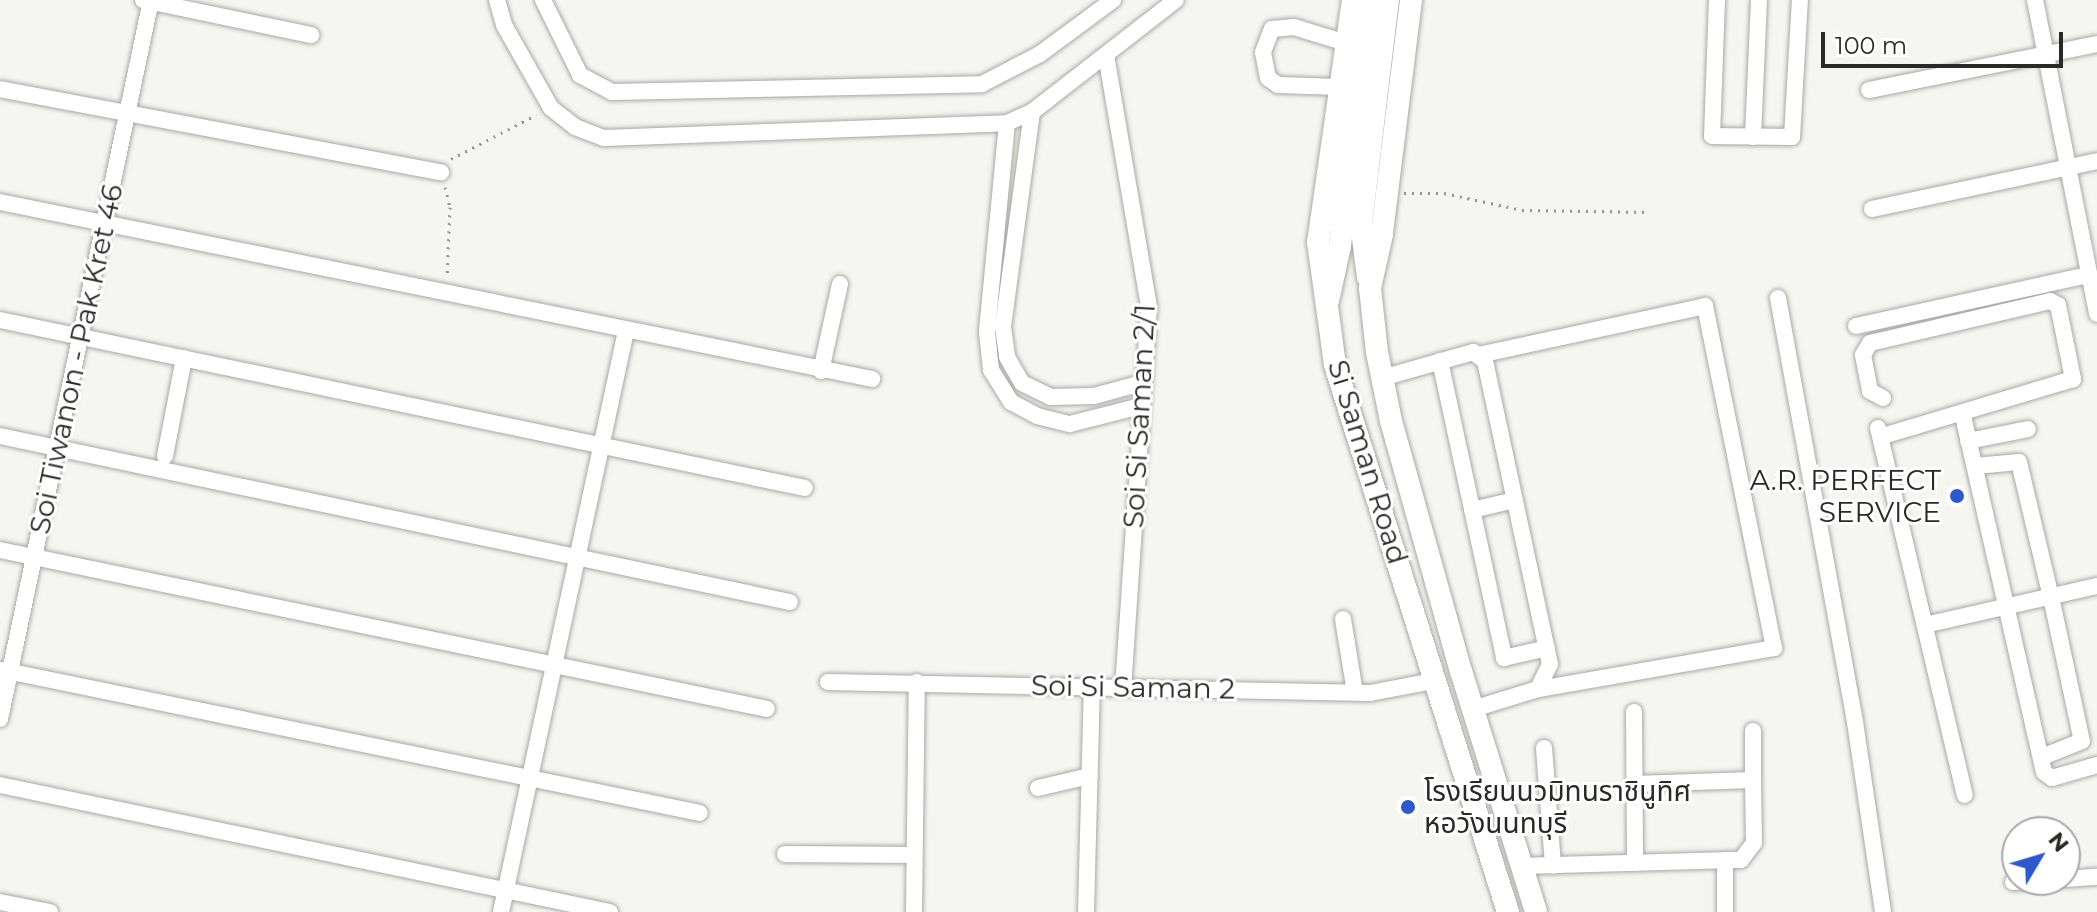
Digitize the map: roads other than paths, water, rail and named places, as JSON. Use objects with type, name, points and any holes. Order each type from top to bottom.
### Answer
[{"type":"main road","name":"Si Saman Road","points":[[1353,0],[1318,242],[1335,365],[1352,430],[1438,680],[1508,912]]},
{"type":"main road","points":[[1328,301],[1340,246],[1368,0]]},
{"type":"main road","points":[[1370,288],[1361,223],[1388,0]]},
{"type":"main road","name":"Si Saman Road","points":[[1411,0],[1370,288],[1382,378],[1473,709],[1535,906]]},
{"type":"street","points":[[497,0],[504,25],[551,108],[575,127],[604,138],[1007,123],[1032,112],[1176,0]]},
{"type":"street","points":[[543,0],[580,75],[612,92],[982,84],[1040,54],[1113,0]]},
{"type":"street","points":[[1717,0],[1712,136],[1753,137],[1792,137],[1800,0]]},
{"type":"street","points":[[1753,137],[1759,0]]},
{"type":"street","points":[[2035,0],[2066,166],[2091,256],[2088,275],[2097,314]]},
{"type":"street","points":[[148,1],[311,35]]},
{"type":"street","name":"Soi Tiwanon - Pak Kret 46","points":[[0,719],[5,671],[34,557],[148,1]]},
{"type":"street","points":[[1340,87],[1278,85],[1268,78],[1263,52],[1272,29],[1294,27],[1346,43]]},
{"type":"street","points":[[1869,90],[2097,44]]},
{"type":"street","name":"Soi Si Saman 2/1","points":[[1106,55],[1149,307],[1123,684]]},
{"type":"street","points":[[0,89],[441,172]]},
{"type":"street","points":[[1032,112],[998,306],[1007,357],[1022,383],[1037,393],[1094,396],[1142,383]]},
{"type":"street","points":[[1007,123],[998,306],[991,370],[1011,402],[1037,416],[1070,424],[1141,406]]},
{"type":"street","points":[[1872,209],[2097,161]]},
{"type":"street","points":[[0,202],[872,379]]},
{"type":"street","points":[[1856,326],[2088,275]]},
{"type":"street","points":[[821,371],[840,284]]},
{"type":"street","points":[[1778,298],[1855,722],[1883,912]]},
{"type":"street","points":[[1883,398],[1870,391],[1863,355],[1870,343],[2055,302],[2073,379],[1963,416],[1880,431],[1965,795]]},
{"type":"street","points":[[1382,378],[1440,361],[1705,306],[1774,648],[1538,689],[1473,709]]},
{"type":"street","points":[[0,320],[805,488]]},
{"type":"street","points":[[501,912],[626,331]]},
{"type":"street","points":[[1479,355],[1547,648],[1550,672],[1538,689]]},
{"type":"street","points":[[165,456],[184,358]]},
{"type":"street","points":[[1440,361],[1504,658],[1547,648]]},
{"type":"street","points":[[1963,416],[2047,777],[2097,765]]},
{"type":"street","points":[[1968,441],[2028,429]]},
{"type":"street","points":[[0,436],[790,602]]},
{"type":"street","points":[[1975,466],[2019,462],[2051,597],[2082,741],[2042,757]]},
{"type":"street","points":[[1472,510],[1515,500]]},
{"type":"street","points":[[0,550],[767,709]]},
{"type":"street","points":[[1925,625],[2097,586]]},
{"type":"street","points":[[1343,619],[1355,692]]},
{"type":"street","points":[[5,671],[700,813]]},
{"type":"street","name":"Soi Si Saman 2","points":[[828,682],[1123,684],[1355,692],[1438,680]]},
{"type":"street","points":[[914,912],[917,682]]},
{"type":"street","points":[[1086,912],[1092,686]]},
{"type":"street","points":[[1634,712],[1635,863]]},
{"type":"street","points":[[1521,866],[1741,860],[1754,843],[1753,731]]},
{"type":"street","points":[[1544,748],[1553,866]]},
{"type":"street","points":[[1038,788],[1090,776]]},
{"type":"street","points":[[1635,784],[1753,780]]},
{"type":"street","points":[[0,785],[610,912]]},
{"type":"street","points":[[785,854],[914,855]]},
{"type":"street","points":[[1725,860],[1725,912]]},
{"type":"street","points":[[0,902],[50,912]]},
{"type":"place","name":"A.R. PERFECT SERVICE","points":[[1957,496]]},
{"type":"place","name":"โรงเรียนนวมิทนราชินูทิศ หอวังนนทบุรี","points":[[1408,807]]}]
